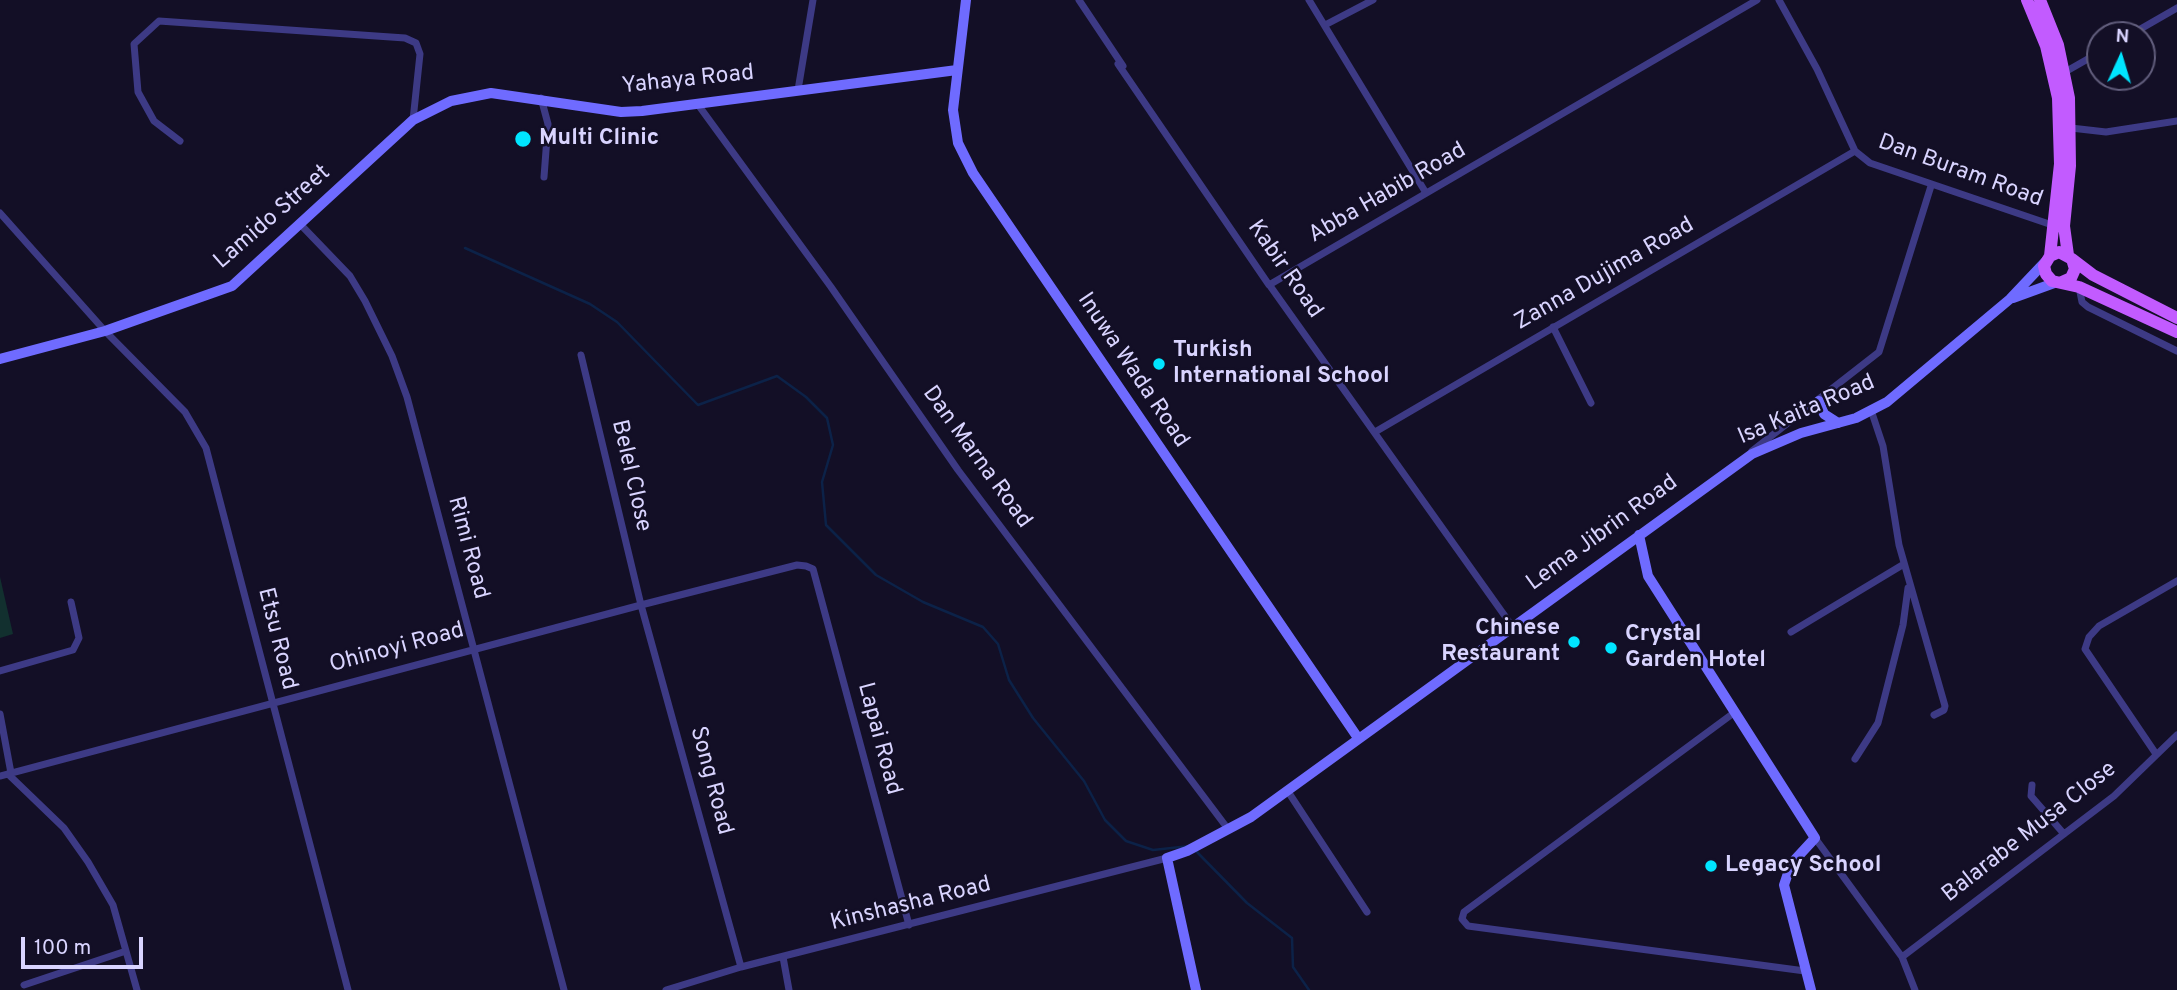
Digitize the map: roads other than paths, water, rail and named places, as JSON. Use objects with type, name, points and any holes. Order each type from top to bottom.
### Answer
[{"type":"main road","points":[[2026,0],[2046,46],[2058,98],[2060,164],[2055,226],[2046,274],[2177,332]]},
{"type":"main road","points":[[2040,0],[2065,72],[2071,128],[2064,226],[2073,274],[2059,282]]},
{"type":"main road","points":[[2048,259],[2059,253],[2070,257],[2093,275],[2177,318]]},
{"type":"street","points":[[798,90],[813,0]]},
{"type":"street","name":"Kabir Road","points":[[1079,0],[1269,285],[1512,626]]},
{"type":"street","points":[[1309,0],[1426,193]]},
{"type":"street","points":[[1325,25],[1373,0]]},
{"type":"street","name":"Abba Habib Road","points":[[1269,285],[1757,0]]},
{"type":"street","name":"Dan Buram Road","points":[[1779,0],[1817,69],[1855,151],[1870,163],[1931,186],[2055,226]]},
{"type":"street","name":"Inuwa Wada Road","points":[[968,1],[953,110],[958,143],[973,173],[1358,738]]},
{"type":"street","points":[[2154,21],[2177,8]]},
{"type":"street","points":[[180,141],[154,121],[138,92],[134,44],[149,27],[159,21],[405,38],[416,43],[420,54],[413,120]]},
{"type":"street","points":[[2065,72],[2086,60]]},
{"type":"street","points":[[1118,64],[1269,285]]},
{"type":"street","name":"Yahaya Road","points":[[394,138],[413,120],[451,101],[471,95],[491,93],[541,98],[621,112],[699,106],[798,90],[957,70]]},
{"type":"street","points":[[541,98],[548,124],[544,177]]},
{"type":"street","name":"Dan Marna Road","points":[[699,106],[831,287],[958,470],[1228,829]]},
{"type":"street","points":[[2071,128],[2106,132],[2177,121]]},
{"type":"street","name":"Lamido Street","points":[[0,359],[105,331],[232,286],[394,138]]},
{"type":"street","name":"Zanna Dujima Road","points":[[1375,432],[1855,151]]},
{"type":"street","name":"Lema Jibrin Road","points":[[1167,858],[1187,851],[1251,817],[1639,535],[1819,401],[1879,352],[1931,186]]},
{"type":"street","name":"Etsu Road","points":[[0,213],[105,331],[184,412],[205,448],[348,990]]},
{"type":"street","name":"Rimi Road","points":[[300,224],[350,276],[392,356],[407,397],[564,990]]},
{"type":"street","name":"Isa Kaita Road","points":[[1714,479],[1777,442],[1839,423],[1871,410],[1897,394],[2010,299],[2048,259]]},
{"type":"street","name":"Isa Kaita Road","points":[[2010,299],[2059,282]]},
{"type":"street","points":[[2079,287],[2082,302],[2088,307],[2177,351]]},
{"type":"street","points":[[1553,327],[1591,403]]},
{"type":"street","name":"Belel Close","points":[[581,355],[641,605]]},
{"type":"street","points":[[1819,401],[1824,414],[1839,423]]},
{"type":"street","points":[[1871,410],[1883,446],[1904,564],[1945,706],[1944,710],[1934,715]]},
{"type":"street","points":[[1639,535],[1648,576],[1815,838],[1902,957],[1915,990]]},
{"type":"street","points":[[1791,632],[1904,564]]},
{"type":"street","name":"Ohinoyi Road","points":[[6,774],[641,605],[797,565],[806,566]]},
{"type":"street","name":"Lapai Road","points":[[806,566],[813,569],[909,925]]},
{"type":"street","points":[[2156,754],[2085,649],[2089,638],[2099,626],[2177,581]]},
{"type":"street","points":[[1855,759],[1878,723],[1903,625],[1909,584]]},
{"type":"street","points":[[0,671],[73,650],[79,638],[71,602]]},
{"type":"street","name":"Song Road","points":[[641,605],[741,967]]},
{"type":"street","points":[[1735,712],[1464,912],[1462,919],[1468,926],[1805,971]]},
{"type":"street","points":[[0,714],[6,774],[64,828],[88,862],[113,905],[137,990]]},
{"type":"street","name":"Balarabe Musa Close","points":[[1902,957],[2114,796],[2177,735]]},
{"type":"street","points":[[2032,785],[2031,796],[2064,834]]},
{"type":"street","points":[[1287,790],[1367,912]]},
{"type":"street","points":[[1811,990],[1784,885],[1791,864],[1815,838]]},
{"type":"street","points":[[1167,858],[1196,990]]},
{"type":"street","name":"Kinshasha Road","points":[[666,990],[691,987],[741,967],[1167,858]]},
{"type":"street","points":[[24,985],[126,951]]},
{"type":"street","points":[[783,957],[789,990]]},
{"type":"waterway","points":[[465,248],[590,304],[617,322],[698,405],[777,376],[806,397],[827,418],[833,445],[822,482],[826,525],[876,575],[923,602],[983,627],[998,644],[1009,680],[1033,718],[1084,781],[1105,820],[1126,841],[1153,850],[1190,846]]},
{"type":"waterway","points":[[1195,850],[1247,903],[1292,938],[1293,967],[1309,990]]},
{"type":"place","name":"Multi Clinic","points":[[523,139]]},
{"type":"place","name":"Turkish International School","points":[[1159,364]]},
{"type":"place","name":"Chinese Restaurant","points":[[1574,642]]},
{"type":"place","name":"Crystal Garden Hotel","points":[[1611,648]]},
{"type":"place","name":"Legacy School","points":[[1711,866]]}]
